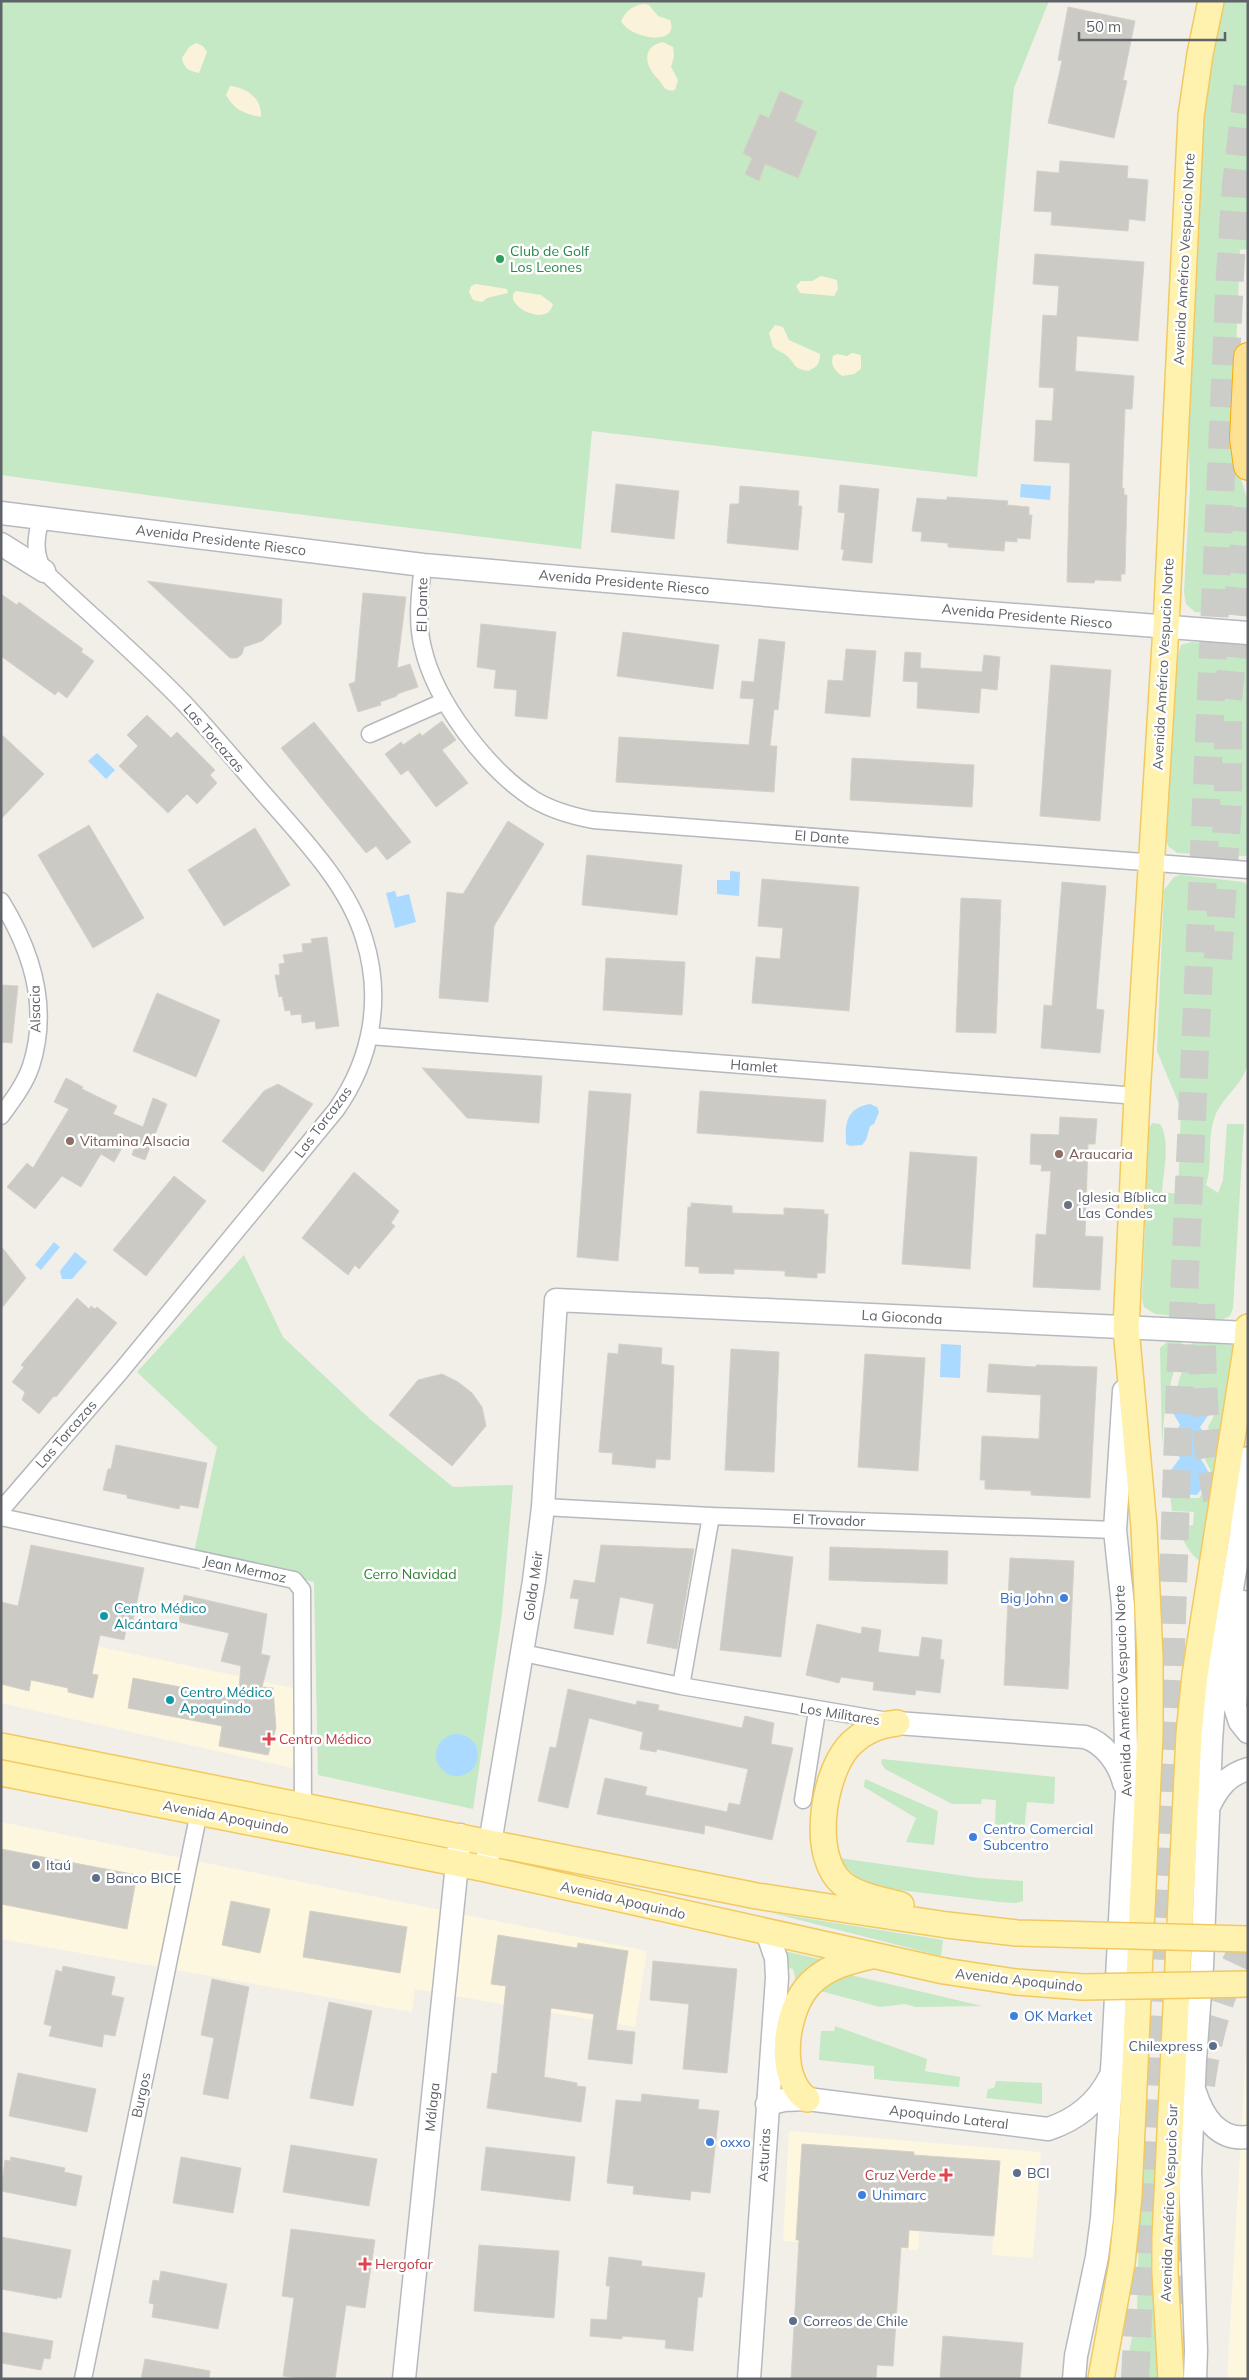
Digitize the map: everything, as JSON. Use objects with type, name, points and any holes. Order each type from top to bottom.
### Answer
[{"type":"highway","points":[[1248,357],[1244,438],[1248,466]]},
{"type":"main road","name":"Avenida Américo Vespucio Norte","points":[[1101,2379],[1122,2263],[1129,2196],[1150,1733],[1150,1658],[1144,1527],[1126,1328],[1137,1096],[1166,627],[1191,116],[1200,54],[1211,1]]},
{"type":"main road","points":[[1184,2059],[1189,1734],[1194,1676],[1247,1340]]},
{"type":"main road","points":[[897,1722],[886,1724],[865,1733],[847,1749],[840,1760],[834,1771],[826,1807],[822,1832],[823,1848],[829,1865],[843,1884],[856,1892],[916,1910],[940,1924]]},
{"type":"main road","name":"Avenida Apoquindo","points":[[1,1746],[460,1835],[757,1896],[940,1924],[1027,1934],[1248,1939]]},
{"type":"main road","name":"Avenida Apoquindo","points":[[1,1773],[486,1869],[944,1971],[1016,1982],[1083,1987],[1248,1984]]},
{"type":"main road","points":[[807,2099],[795,2088],[789,2071],[790,2028],[796,2006],[805,1989],[819,1976],[844,1963],[874,1956]]},
{"type":"main road","name":"Avenida Américo Vespucio Sur","points":[[1172,2379],[1165,2273],[1184,2059]]},
{"type":"street","name":"Avenida Presidente Riesco","points":[[1,513],[423,565],[858,603],[1248,633]]},
{"type":"street","name":"Las Torcazas","points":[[1,1510],[121,1371],[336,1110],[357,1075],[370,1036],[373,985],[370,959],[357,919],[330,875],[306,842],[184,702],[44,571],[36,556],[35,548],[41,518]]},
{"type":"street","points":[[1,544],[44,571]]},
{"type":"street","name":"El Dante","points":[[423,565],[419,613],[422,647],[435,684],[476,744],[519,789],[548,807],[578,817],[1248,870]]},
{"type":"street","points":[[370,734],[445,701]]},
{"type":"street","name":"Alsacia","points":[[1,901],[19,930],[29,955],[35,980],[37,1023],[30,1067],[24,1082],[1,1116]]},
{"type":"street","name":"Hamlet","points":[[370,1036],[1137,1096]]},
{"type":"street","name":"La Gioconda","points":[[556,1300],[1126,1328],[1247,1340]]},
{"type":"street","name":"Golda Meir","points":[[486,1869],[523,1653],[543,1507],[556,1300]]},
{"type":"street","name":"Avenida Américo Vespucio Norte","points":[[1111,2076],[1127,1796],[1123,1606],[1115,1530],[1126,1328]]},
{"type":"street","points":[[1184,2059],[1202,1966],[1214,1700],[1241,1534],[1248,1458]]},
{"type":"street","name":"El Trovador","points":[[543,1507],[711,1516],[1115,1530]]},
{"type":"street","points":[[681,1686],[711,1516]]},
{"type":"street","name":"Jean Mermoz","points":[[1,1517],[294,1580],[302,1590],[303,1806]]},
{"type":"street","points":[[1241,1534],[1244,1581],[1235,1699],[1244,1727]]},
{"type":"street","name":"Los Militares","points":[[523,1653],[681,1686],[817,1711],[897,1722],[1045,1733],[1093,1739],[1114,1761],[1122,1775],[1127,1796]]},
{"type":"street","points":[[802,1800],[817,1711]]},
{"type":"street","points":[[1209,1807],[1226,1780],[1236,1773],[1248,1769]]},
{"type":"street","name":"Burgos","points":[[83,2379],[199,1812]]},
{"type":"street","name":"Málaga","points":[[404,2379],[460,1835]]},
{"type":"street","name":"Asturias","points":[[749,2379],[776,1968],[776,1958],[767,1932]]},
{"type":"street","name":"Avenida Américo Vespucio Sur","points":[[1184,2059],[1193,2086],[1190,2208],[1196,2350],[1195,2379]]},
{"type":"street","points":[[1074,2379],[1076,2356],[1082,2335],[1099,2237],[1111,2076]]},
{"type":"street","name":"Apoquindo Lateral","points":[[767,2104],[784,2100],[807,2099],[1048,2129],[1071,2120],[1093,2103],[1103,2092],[1111,2076]]},
{"type":"street","points":[[1193,2086],[1201,2109],[1211,2124],[1225,2134],[1248,2137]]},
{"type":"shaded area","points":[[1,1626],[298,1689],[297,1769],[1,1703]]},
{"type":"shaded area","points":[[1,1822],[647,1951],[635,2027],[415,1989],[412,2012],[1,1939]]},
{"type":"shaded area","points":[[1248,2016],[1248,2379],[1227,2379]]},
{"type":"shaded area","points":[[789,2131],[1041,2152],[1033,2258],[992,2255],[999,2161],[925,2156],[918,2250],[783,2241]]},
{"type":"green space","name":"Club de Golf Los Leones","points":[[1,1],[1049,1],[1014,88],[977,477],[592,431],[581,549],[191,501],[1,475]]},
{"type":"green space","points":[[1223,1],[1248,1],[1248,249],[1240,250],[1233,424],[1238,470],[1248,502],[1248,616],[1195,612],[1186,604],[1184,592],[1190,488],[1188,413],[1200,219],[1201,154],[1206,103]]},
{"type":"green space","points":[[1192,642],[1248,647],[1247,856],[1177,853],[1168,846],[1166,839],[1178,655],[1181,645]]},
{"type":"green space","points":[[1181,875],[1243,882],[1248,885],[1248,1063],[1242,1078],[1217,1111],[1214,1119],[1206,1185],[1218,1193],[1223,1180],[1227,1124],[1244,1124],[1233,1308],[1230,1316],[1221,1320],[1155,1314],[1144,1307],[1142,1298],[1149,1128],[1152,1123],[1160,1124],[1165,1139],[1166,1157],[1162,1192],[1178,1194],[1181,1109],[1157,1051],[1164,890],[1174,877]]},
{"type":"green space","name":"Cerro Navidad","points":[[244,1255],[283,1337],[370,1419],[453,1487],[513,1485],[502,1613],[473,1809],[318,1775],[314,1582],[194,1552],[217,1447],[137,1372]]},
{"type":"green space","points":[[1182,1341],[1165,1404],[1162,1446],[1160,1348],[1167,1342]]},
{"type":"green space","points":[[1192,1342],[1233,1345],[1236,1349],[1205,1563],[1192,1554],[1178,1527],[1193,1525],[1194,1512],[1172,1511],[1169,1484],[1178,1498],[1199,1498],[1214,1476],[1205,1460],[1215,1445],[1208,1427],[1217,1410],[1204,1389],[1181,1388],[1174,1397],[1182,1371],[1201,1370],[1201,1359],[1186,1358]]},
{"type":"green space","points":[[882,1759],[1055,1777],[1054,1804],[1027,1802],[1024,1831],[995,1827],[996,1800],[982,1799],[981,1804],[952,1804],[885,1769],[881,1763]]},
{"type":"green space","points":[[865,1779],[938,1811],[934,1845],[906,1842],[916,1818],[864,1787]]},
{"type":"green space","points":[[839,1858],[979,1878],[1023,1881],[1023,1901],[1015,1903],[1000,1902],[873,1887],[854,1875]]},
{"type":"green space","points":[[772,1913],[943,1940],[941,1956]]},
{"type":"green space","points":[[784,1951],[824,1960],[796,1982],[793,1969],[785,1967]]},
{"type":"green space","points":[[851,1975],[982,2006],[916,2007],[905,2004],[880,2007],[817,1990],[837,1978]]},
{"type":"green space","points":[[835,2026],[927,2059],[925,2071],[960,2077],[959,2087],[874,2079],[874,2066],[819,2060],[821,2031],[834,2031]]},
{"type":"green space","points":[[996,2081],[1042,2083],[1042,2104],[986,2098],[988,2089],[994,2088]]},
{"type":"green space","points":[[1141,2152],[1164,2154],[1173,2379],[1124,2379],[1137,2311]]},
{"type":"sand","points":[[644,4],[649,5],[658,16],[670,20],[671,29],[668,34],[662,37],[643,36],[626,27],[621,21],[630,9]]},
{"type":"sand","points":[[663,42],[673,47],[674,56],[671,67],[678,80],[675,90],[671,91],[664,87],[653,73],[647,57],[651,47]]},
{"type":"sand","points":[[196,43],[203,46],[207,52],[199,73],[187,69],[182,58],[189,47]]},
{"type":"sand","points":[[230,86],[243,89],[253,96],[259,105],[261,117],[245,113],[236,108],[226,95]]},
{"type":"sand","points":[[821,276],[837,280],[838,289],[834,296],[800,293],[796,286],[801,281],[812,281]]},
{"type":"sand","points":[[476,284],[507,289],[508,293],[487,298],[482,302],[473,300],[469,292],[471,286]]},
{"type":"sand","points":[[516,291],[541,295],[553,304],[546,314],[540,315],[527,312],[516,304],[513,299],[513,294]]},
{"type":"sand","points":[[775,325],[783,327],[789,340],[820,354],[819,363],[808,371],[800,369],[773,347],[769,333]]},
{"type":"sand","points":[[852,353],[861,355],[861,369],[854,374],[842,376],[835,370],[833,356],[837,354],[847,356]]},
{"type":"water","points":[[1021,484],[1051,486],[1050,500],[1020,497]]},
{"type":"water","points":[[97,753],[115,770],[106,779],[88,761]]},
{"type":"water","points":[[730,871],[740,872],[739,896],[717,894],[717,880],[730,880]]},
{"type":"water","points":[[395,891],[397,897],[409,894],[416,922],[395,928],[386,893]]},
{"type":"water","points":[[870,1104],[877,1107],[879,1112],[874,1124],[870,1126],[866,1140],[862,1145],[850,1146],[846,1144],[847,1124],[852,1113],[862,1106]]},
{"type":"water","points":[[54,1242],[60,1247],[41,1270],[35,1265]]},
{"type":"water","points":[[75,1252],[87,1262],[72,1279],[62,1279],[60,1271]]},
{"type":"water","points":[[941,1344],[961,1345],[960,1378],[940,1377]]},
{"type":"water","points":[[1181,1389],[1201,1390],[1212,1410],[1200,1427],[1211,1443],[1201,1459],[1211,1476],[1197,1495],[1177,1494],[1168,1474],[1180,1458],[1168,1441],[1180,1425],[1169,1406]]},
{"type":"water","points":[[457,1734],[465,1736],[474,1744],[478,1755],[476,1763],[468,1772],[457,1776],[449,1774],[440,1766],[436,1755],[438,1747],[446,1738]]},
{"type":"building","points":[[1068,7],[1135,21],[1123,80],[1127,81],[1114,138],[1048,123],[1062,61],[1058,60]]},
{"type":"building","points":[[780,91],[803,101],[795,121],[817,132],[798,178],[765,164],[759,181],[745,174],[752,158],[743,153],[760,114],[769,118]]},
{"type":"building","points":[[1060,161],[1128,166],[1127,178],[1148,180],[1145,221],[1129,219],[1128,231],[1051,225],[1052,212],[1034,211],[1037,171],[1059,173]]},
{"type":"building","points":[[1035,254],[1144,262],[1138,341],[1077,336],[1075,371],[1134,376],[1132,409],[1125,409],[1122,488],[1124,488],[1124,495],[1127,495],[1125,574],[1121,574],[1121,581],[1067,582],[1070,463],[1034,461],[1036,420],[1052,421],[1054,388],[1039,387],[1043,315],[1057,316],[1059,286],[1033,284]]},
{"type":"building","points":[[616,484],[679,491],[674,539],[611,532]]},
{"type":"building","points":[[840,485],[879,489],[872,563],[842,560],[844,550],[841,549],[845,513],[838,512]]},
{"type":"building","points":[[740,486],[799,491],[798,506],[802,506],[798,550],[727,543],[730,504],[739,504]]},
{"type":"building","points":[[947,497],[1008,501],[1007,505],[1029,507],[1029,515],[1032,515],[1030,539],[1017,538],[1017,542],[1005,541],[1004,551],[948,547],[948,543],[921,541],[922,532],[912,531],[917,498],[947,500]]},
{"type":"building","points":[[147,581],[282,599],[281,624],[262,641],[244,647],[242,654],[237,658],[230,658]]},
{"type":"building","points":[[363,593],[406,597],[397,668],[410,664],[418,687],[380,702],[381,705],[358,712],[349,684],[355,682]]},
{"type":"building","points":[[1,594],[17,605],[19,602],[83,649],[81,652],[94,661],[67,698],[58,691],[55,695],[1,656]]},
{"type":"building","points":[[481,624],[556,632],[547,719],[515,716],[517,690],[494,688],[496,670],[477,667]]},
{"type":"building","points":[[623,632],[719,645],[713,689],[617,676]]},
{"type":"building","points":[[759,639],[785,642],[778,710],[774,709],[770,746],[777,746],[774,792],[616,782],[619,737],[749,745],[754,699],[740,698],[742,681],[754,682]]},
{"type":"building","points":[[846,649],[876,651],[870,717],[825,713],[828,680],[843,681]]},
{"type":"building","points":[[905,652],[921,653],[920,668],[982,672],[984,655],[1000,657],[997,690],[981,688],[979,713],[917,708],[918,682],[903,681]]},
{"type":"building","points":[[1051,665],[1111,670],[1100,821],[1040,816]]},
{"type":"building","points":[[147,715],[171,738],[177,732],[215,770],[210,775],[217,783],[197,804],[187,794],[168,813],[119,766],[138,746],[127,735]]},
{"type":"building","points":[[442,721],[456,740],[442,750],[468,783],[436,807],[408,770],[401,775],[385,754],[401,742],[403,745],[420,733],[422,736]]},
{"type":"building","points":[[314,722],[411,842],[387,860],[376,846],[366,853],[281,748]]},
{"type":"building","points":[[1,734],[44,774],[1,819]]},
{"type":"building","points":[[852,758],[974,765],[972,807],[850,800]]},
{"type":"building","points":[[508,821],[544,844],[494,926],[488,1002],[439,998],[447,892],[463,894]]},
{"type":"building","points":[[89,825],[144,918],[93,948],[38,855]]},
{"type":"building","points":[[255,828],[290,885],[224,926],[188,870]]},
{"type":"building","points":[[587,855],[682,865],[677,915],[582,905]]},
{"type":"building","points":[[762,879],[859,887],[849,1011],[752,1003],[756,957],[780,959],[783,928],[758,926]]},
{"type":"building","points":[[1062,882],[1106,886],[1096,1009],[1104,1010],[1100,1053],[1041,1048],[1044,1005],[1052,1006]]},
{"type":"building","points":[[961,898],[1001,900],[996,1033],[956,1032]]},
{"type":"building","points":[[327,937],[339,1026],[316,1029],[315,1021],[302,1023],[301,1014],[291,1015],[290,1010],[285,1011],[282,996],[279,997],[275,975],[280,975],[279,964],[285,963],[283,955],[303,952],[302,944],[312,943],[311,939]]},
{"type":"building","points":[[606,958],[685,962],[682,1015],[603,1010]]},
{"type":"building","points":[[1,985],[18,986],[12,1043],[1,1042]]},
{"type":"building","points":[[157,993],[220,1020],[196,1077],[133,1051]]},
{"type":"building","points":[[422,1068],[542,1076],[539,1123],[467,1118]]},
{"type":"building","points":[[66,1078],[83,1087],[82,1089],[117,1106],[113,1114],[143,1127],[153,1098],[167,1104],[145,1160],[132,1155],[137,1141],[128,1137],[114,1162],[101,1154],[81,1187],[62,1176],[35,1209],[7,1187],[27,1163],[33,1168],[69,1109],[54,1102]]},
{"type":"building","points":[[278,1084],[313,1104],[263,1172],[222,1141],[264,1091]]},
{"type":"building","points":[[589,1091],[631,1094],[618,1261],[577,1257]]},
{"type":"building","points":[[700,1091],[826,1100],[823,1142],[697,1133]]},
{"type":"building","points":[[1060,1117],[1097,1119],[1095,1144],[1088,1144],[1085,1236],[1103,1237],[1100,1290],[1033,1287],[1036,1234],[1046,1235],[1051,1171],[1041,1171],[1042,1165],[1030,1164],[1031,1134],[1059,1135]]},
{"type":"building","points":[[910,1152],[977,1157],[970,1269],[902,1264]]},
{"type":"building","points":[[354,1172],[399,1211],[391,1223],[395,1226],[359,1269],[355,1265],[348,1275],[302,1238]]},
{"type":"building","points":[[174,1176],[206,1201],[146,1276],[113,1250]]},
{"type":"building","points":[[691,1203],[732,1206],[732,1213],[784,1215],[784,1208],[824,1210],[824,1214],[828,1214],[825,1273],[817,1273],[817,1278],[785,1276],[785,1271],[734,1269],[734,1274],[699,1273],[699,1267],[685,1266],[688,1207],[691,1207]]},
{"type":"building","points":[[1,1246],[26,1278],[1,1309]]},
{"type":"building","points":[[77,1298],[89,1309],[91,1306],[95,1309],[97,1307],[117,1323],[56,1397],[54,1396],[39,1414],[22,1400],[25,1392],[12,1382],[24,1367],[21,1365]]},
{"type":"building","points":[[619,1344],[662,1348],[661,1364],[674,1366],[670,1460],[656,1459],[655,1468],[612,1464],[613,1453],[599,1452],[608,1353],[618,1354]]},
{"type":"building","points":[[731,1349],[779,1352],[774,1472],[725,1470]]},
{"type":"building","points":[[865,1354],[925,1358],[918,1471],[858,1467]]},
{"type":"building","points":[[989,1364],[1036,1367],[1036,1365],[1097,1367],[1090,1498],[1031,1495],[1031,1491],[985,1489],[985,1480],[980,1480],[982,1436],[1039,1439],[1041,1395],[987,1392]]},
{"type":"building","points":[[442,1374],[458,1382],[472,1393],[482,1407],[486,1426],[452,1466],[389,1415],[418,1380]]},
{"type":"building","points":[[116,1445],[207,1463],[198,1508],[180,1505],[179,1509],[127,1498],[127,1495],[103,1490],[108,1469],[111,1469]]},
{"type":"building","points":[[31,1545],[144,1568],[131,1630],[126,1630],[124,1640],[100,1635],[92,1674],[98,1675],[93,1698],[68,1692],[68,1688],[31,1680],[29,1691],[1,1684],[1,1602],[18,1606]]},
{"type":"building","points":[[601,1545],[694,1549],[677,1649],[647,1643],[654,1604],[620,1597],[613,1635],[574,1628],[579,1599],[570,1598],[574,1580],[595,1583]]},
{"type":"building","points":[[830,1547],[948,1551],[947,1584],[829,1580]]},
{"type":"building","points":[[732,1549],[793,1557],[781,1657],[720,1650]]},
{"type":"building","points":[[1010,1558],[1074,1561],[1068,1689],[1004,1685]]},
{"type":"building","points":[[184,1595],[267,1614],[261,1654],[270,1656],[262,1687],[273,1688],[276,1728],[268,1755],[219,1746],[222,1726],[128,1708],[133,1678],[238,1698],[241,1666],[221,1661],[229,1633],[179,1622]]},
{"type":"building","points":[[817,1624],[861,1634],[862,1627],[881,1630],[878,1652],[919,1657],[922,1637],[942,1640],[940,1659],[944,1660],[940,1693],[916,1690],[915,1695],[873,1690],[874,1682],[841,1677],[839,1683],[806,1675]]},
{"type":"building","points":[[568,1689],[636,1705],[637,1701],[659,1705],[658,1710],[742,1728],[745,1716],[774,1723],[771,1744],[793,1748],[772,1840],[705,1825],[704,1834],[597,1814],[605,1778],[647,1787],[645,1795],[727,1812],[729,1803],[740,1805],[748,1769],[657,1749],[656,1752],[640,1749],[643,1732],[589,1718],[568,1808],[538,1801],[550,1747],[556,1748]]},
{"type":"building","points":[[1,1849],[137,1875],[127,1929],[1,1904]]},
{"type":"building","points":[[231,1901],[270,1909],[260,1953],[222,1945]]},
{"type":"building","points":[[310,1911],[407,1927],[400,1973],[303,1957]]},
{"type":"building","points":[[498,1935],[577,1948],[578,1943],[628,1951],[616,2030],[635,2032],[632,2064],[588,2059],[594,2014],[551,2008],[544,2077],[577,2083],[577,2086],[586,2087],[581,2122],[487,2108],[492,2073],[497,2074],[506,1986],[491,1984]]},
{"type":"building","points":[[653,1961],[737,1969],[727,2073],[683,2069],[689,2004],[650,2000]]},
{"type":"building","points":[[63,1966],[115,1977],[111,1995],[124,1998],[115,2036],[104,2034],[102,2047],[49,2036],[52,2026],[44,2024],[56,1970],[62,1972]]},
{"type":"building","points":[[212,1979],[249,1987],[228,2099],[203,2094],[214,2038],[201,2035]]},
{"type":"building","points":[[329,2002],[372,2011],[353,2106],[310,2098]]},
{"type":"building","points":[[18,2073],[96,2089],[87,2132],[9,2116]]},
{"type":"building","points":[[642,2094],[699,2100],[698,2109],[719,2111],[710,2193],[691,2191],[690,2200],[633,2194],[634,2186],[607,2183],[616,2100],[641,2102]]},
{"type":"building","points":[[802,2144],[914,2152],[914,2155],[1000,2161],[994,2236],[909,2230],[908,2248],[901,2247],[893,2366],[877,2365],[876,2379],[791,2379],[799,2240],[796,2240]]},
{"type":"building","points":[[291,2145],[377,2159],[369,2206],[283,2192]]},
{"type":"building","points":[[486,2147],[575,2157],[570,2201],[481,2190]]},
{"type":"building","points":[[11,2157],[65,2168],[64,2172],[82,2176],[76,2206],[1,2191],[5,2160],[10,2161]]},
{"type":"building","points":[[181,2157],[241,2168],[233,2213],[173,2203]]},
{"type":"building","points":[[291,2229],[375,2240],[365,2308],[346,2305],[335,2379],[304,2379],[283,2376],[294,2298],[282,2296]]},
{"type":"building","points":[[1,2237],[71,2250],[61,2298],[58,2297],[57,2299],[1,2289]]},
{"type":"building","points":[[479,2245],[559,2251],[554,2318],[474,2311]]},
{"type":"building","points":[[609,2257],[642,2261],[641,2266],[705,2273],[702,2297],[698,2297],[693,2351],[665,2348],[666,2340],[622,2336],[622,2339],[590,2336],[591,2319],[607,2320],[610,2286],[606,2286]]},
{"type":"building","points":[[161,2271],[227,2284],[218,2329],[152,2317],[154,2304],[149,2303],[153,2280],[159,2281]]},
{"type":"building","points":[[1,2332],[53,2341],[50,2359],[44,2358],[41,2370],[1,2363]]},
{"type":"building","points":[[943,2336],[1023,2343],[1020,2379],[940,2379]]},
{"type":"building","points":[[145,2359],[210,2371],[209,2379],[141,2379]]},
{"type":"tunnel","points":[[1135,2379],[1170,1677],[1179,1406],[1230,274],[1236,185],[1248,83]]},
{"type":"tunnel","points":[[1228,699],[1248,508]]},
{"type":"tunnel","points":[[1218,959],[1228,804],[1228,717]]},
{"type":"tunnel","points":[[1201,1304],[1205,1410],[1213,1481],[1233,1550],[1248,1582]]},
{"type":"tunnel","points":[[1201,2085],[1217,2010],[1231,1974],[1248,1940]]},
{"type":"tunnel","points":[[1173,2303],[1186,2202]]},
{"type":"place","name":"Club de Golf Los Leones","points":[[500,259]]},
{"type":"place","name":"Vitamina Alsacia","points":[[70,1141]]},
{"type":"place","name":"Araucaria","points":[[1059,1154]]},
{"type":"place","name":"Iglesia Bíblica Las Condes","points":[[1068,1205]]},
{"type":"place","name":"Big John","points":[[1064,1598]]},
{"type":"place","name":"Centro Médico Alcántara","points":[[104,1616]]},
{"type":"place","name":"Centro Médico Apoquindo","points":[[170,1700]]},
{"type":"place","name":"Centro Médico","points":[[269,1739]]},
{"type":"place","name":"Centro Comercial Subcentro","points":[[973,1837]]},
{"type":"place","name":"Itaú","points":[[36,1865]]},
{"type":"place","name":"Banco BICE","points":[[96,1878]]},
{"type":"place","name":"OK Market","points":[[1014,2016]]},
{"type":"place","name":"Chilexpress","points":[[1213,2046]]},
{"type":"place","name":"oxxo","points":[[710,2142]]},
{"type":"place","name":"BCI","points":[[1017,2173]]},
{"type":"place","name":"Cruz Verde","points":[[946,2175]]},
{"type":"place","name":"Unimarc","points":[[862,2195]]},
{"type":"place","name":"Hergofar","points":[[365,2264]]},
{"type":"place","name":"Correos de Chile","points":[[793,2321]]}]
